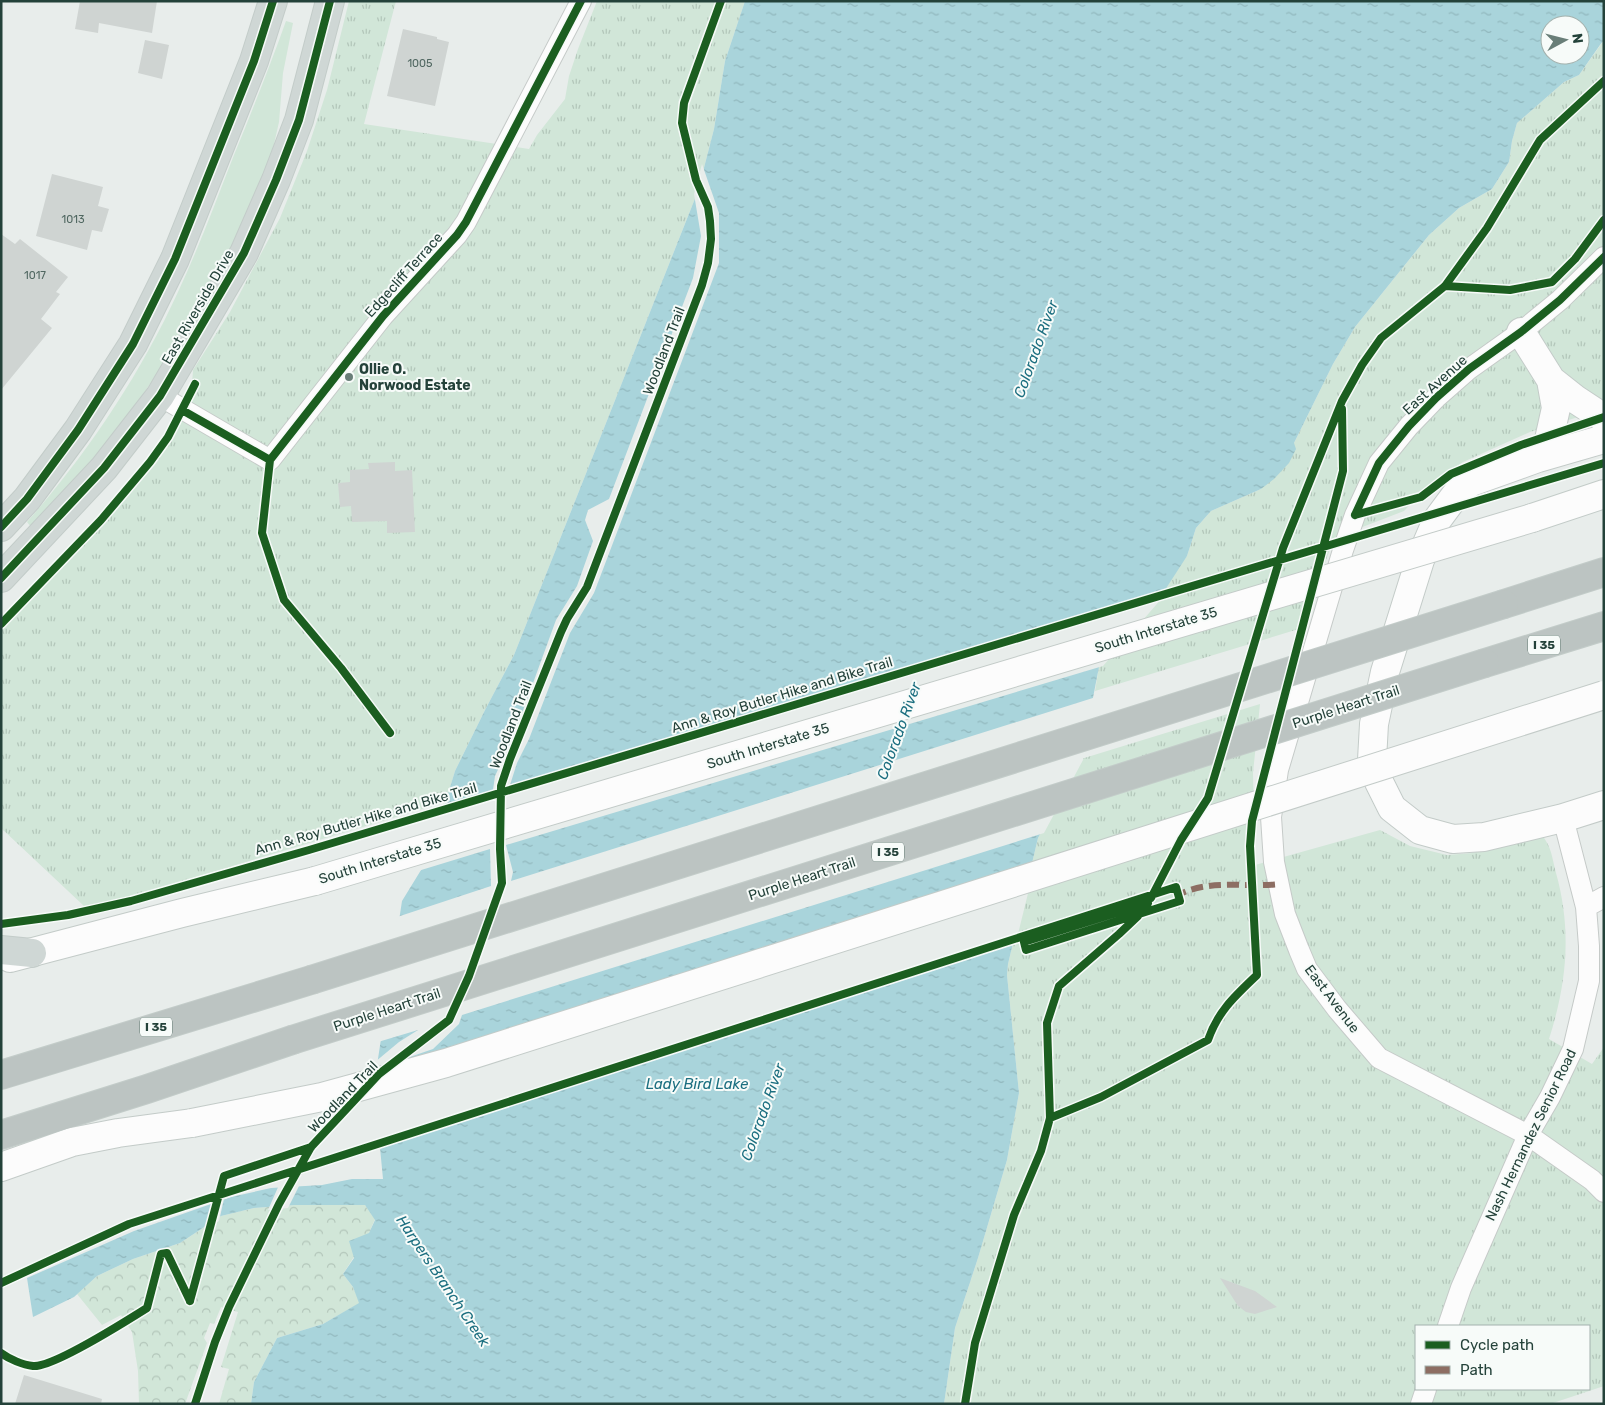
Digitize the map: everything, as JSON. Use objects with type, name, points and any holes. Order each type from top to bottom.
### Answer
[{"type":"highway","name":"I 35","points":[[1,1075],[310,980],[1604,572]]},
{"type":"highway","name":"Purple Heart Trail","points":[[1,1135],[147,1089],[292,1040],[1604,626]]},
{"type":"main road","points":[[1,527],[27,499],[78,430],[133,344],[176,259],[254,61],[274,1]]},
{"type":"main road","name":"East Riverside Drive","points":[[1,578],[104,468],[160,396],[244,253],[276,180],[299,120],[330,1]]},
{"type":"main road","points":[[1521,332],[1551,380],[1604,418]]},
{"type":"main road","points":[[1538,458],[1548,444],[1556,408],[1551,380]]},
{"type":"main road","points":[[1604,438],[1538,458],[1470,482],[1457,493],[1437,520],[1420,560],[1385,672],[1374,724],[1372,760],[1379,782],[1392,808],[1420,830],[1453,838],[1484,837],[1563,818],[1604,805]]},
{"type":"main road","name":"South Interstate 35","points":[[1,961],[182,913],[315,881],[1532,518],[1604,494]]},
{"type":"main road","points":[[1,1167],[72,1142],[118,1133],[192,1123],[322,1096],[446,1063],[1604,695]]},
{"type":"main road","points":[[1,950],[32,953]]},
{"type":"street","name":"Edgecliff Terrace","points":[[160,396],[270,460],[383,316],[452,241],[466,222],[581,1]]},
{"type":"street","name":"East Avenue","points":[[1604,257],[1560,300],[1521,332],[1469,369],[1436,398],[1409,426],[1379,463],[1355,515],[1342,550],[1278,770],[1272,817],[1274,862],[1285,914],[1307,968],[1337,1009],[1379,1058],[1528,1135],[1592,1180],[1604,1192]]},
{"type":"street","name":"Nash Hernandez Senior Road","points":[[1448,1325],[1461,1288],[1528,1135],[1574,1049],[1589,981],[1589,946],[1586,907],[1563,818]]},
{"type":"street","points":[[1586,907],[1604,897]]},
{"type":"street","points":[[1421,1404],[1426,1390]]},
{"type":"green space","points":[[349,1],[396,1],[364,124],[529,149],[537,135],[565,99],[569,76],[597,1],[745,1],[725,61],[714,129],[698,191],[514,655],[455,771],[446,802],[126,898],[84,906],[1,828],[1,619],[113,502],[160,443],[192,384],[193,370],[230,312],[280,218],[307,151],[327,90]]},
{"type":"green space","points":[[286,21],[293,23],[283,73],[279,122],[270,162],[242,231],[158,372],[129,415],[100,452],[31,527],[27,522],[71,469],[111,413],[163,323],[200,241]]},
{"type":"green space","points":[[1604,40],[1604,409],[1530,432],[1463,462],[1431,483],[1404,511],[1334,538],[1302,628],[1095,691],[1099,667],[1187,556],[1196,528],[1211,511],[1261,489],[1294,443],[1333,364],[1355,327],[1429,235],[1459,208],[1492,189],[1509,162],[1517,123],[1564,82],[1579,75],[1586,65],[1590,65],[1590,60]]},
{"type":"green space","points":[[1260,704],[1253,773],[1255,865],[1380,830],[1410,846],[1447,855],[1472,853],[1541,834],[1550,848],[1561,894],[1566,936],[1560,997],[1549,1039],[1592,1064],[1604,1047],[1604,1386],[1550,1404],[944,1404],[955,1328],[1007,1160],[1019,1093],[1007,975],[1038,838],[1081,759]]},
{"type":"green space","points":[[295,1205],[365,1205],[375,1219],[369,1233],[343,1274],[353,1287],[360,1303],[323,1324],[277,1338],[254,1382],[251,1404],[219,1404],[229,1369],[221,1367],[238,1312],[221,1307],[214,1324],[210,1323],[204,1338],[207,1343],[185,1404],[139,1404],[138,1371],[132,1332],[121,1315],[102,1325],[77,1294],[97,1276],[133,1259],[180,1243],[221,1216],[254,1208]]},
{"type":"water","name":"Lady Bird Lake","points":[[745,1],[1604,1],[1604,40],[1590,60],[1590,15],[1540,15],[1540,65],[1586,65],[1579,75],[1564,82],[1517,123],[1509,162],[1492,189],[1459,208],[1429,235],[1355,327],[1333,364],[1294,443],[1296,449],[1289,463],[1274,479],[1261,489],[1211,511],[1196,528],[1187,556],[1165,590],[1099,667],[1081,759],[1038,838],[1008,964],[1007,975],[1019,1093],[1007,1160],[955,1328],[944,1404],[251,1404],[254,1382],[277,1338],[323,1324],[359,1303],[353,1287],[343,1274],[354,1258],[349,1241],[369,1233],[375,1220],[365,1205],[295,1205],[254,1208],[221,1216],[180,1243],[133,1259],[97,1276],[74,1297],[33,1317],[27,1278],[134,1231],[231,1197],[271,1188],[322,1185],[352,1179],[383,1179],[374,1085],[402,901],[429,857],[455,771],[514,655],[698,191],[714,129],[725,61]]},
{"type":"pier","points":[[702,164],[719,213],[719,263],[594,593],[570,633],[529,739],[517,763],[510,785],[1169,590],[1103,666],[506,845],[513,872],[511,881],[1096,697],[1083,760],[1044,833],[462,1015],[459,1024],[433,1049],[404,1059],[402,1062],[1035,865],[1015,946],[1015,944],[378,1149],[372,1085],[375,1062],[399,1042],[418,1030],[378,1042],[397,917],[491,886],[490,849],[418,871],[427,856],[442,805],[493,790],[495,776],[513,738],[556,620],[577,586],[593,541],[585,520],[588,510],[609,499],[693,278],[701,236],[694,194]]},
{"type":"pier","points":[[300,1184],[288,1208],[268,1210],[279,1185]]},
{"type":"pier","points":[[258,1188],[224,1199],[219,1221],[206,1229],[212,1203],[143,1225],[230,1194]]},
{"type":"building","points":[[80,1],[157,1],[152,33],[99,23],[98,33],[75,29]]},
{"type":"building","points":[[403,29],[437,37],[437,39],[449,42],[435,106],[387,96]]},
{"type":"building","points":[[145,40],[169,45],[162,79],[138,73]]},
{"type":"building","points":[[52,174],[103,187],[98,206],[109,209],[102,232],[92,230],[87,250],[36,236]]},
{"type":"building","points":[[1,234],[15,244],[20,239],[68,277],[56,292],[60,294],[41,319],[52,328],[1,390]]},
{"type":"building","points":[[395,462],[395,471],[412,470],[415,532],[387,533],[387,521],[352,522],[351,506],[340,507],[338,483],[350,482],[350,470],[369,469],[368,463]]},
{"type":"building","points":[[1220,1278],[1255,1291],[1277,1307],[1255,1314],[1246,1312],[1238,1306]]},
{"type":"building","points":[[24,1375],[102,1399],[101,1404],[15,1404]]},
{"type":"marked path","points":[[1175,897],[1187,891],[1212,886],[1279,884]]},
{"type":"cycle path","points":[[1,527],[27,499],[78,430],[133,344],[175,259],[254,61],[273,1]]},
{"type":"cycle path","points":[[1,578],[104,468],[160,396],[244,253],[276,180],[299,120],[330,1]]},
{"type":"cycle path","points":[[182,410],[270,460],[383,316],[457,235],[466,222],[581,1]]},
{"type":"cycle path","name":"Woodland Trail","points":[[195,1404],[215,1342],[229,1307],[279,1204],[311,1147],[379,1074],[449,1020],[469,976],[502,883],[500,849],[501,786],[510,759],[561,632],[587,587],[702,285],[708,263],[711,239],[708,207],[696,180],[682,123],[684,103],[721,1]]},
{"type":"cycle path","points":[[1151,898],[1181,840],[1208,798],[1283,548],[1342,401],[1362,365],[1381,338],[1445,286],[1487,228],[1540,140],[1604,81]]},
{"type":"cycle path","points":[[1445,286],[1510,290],[1552,282],[1575,259],[1604,220]]},
{"type":"cycle path","points":[[1355,515],[1379,463],[1409,426],[1436,398],[1469,369],[1521,332],[1560,300],[1604,257]]},
{"type":"cycle path","points":[[1,624],[101,520],[150,462],[168,437],[195,384]]},
{"type":"cycle path","points":[[1050,1118],[1101,1097],[1208,1040],[1222,1012],[1234,997],[1257,975],[1250,846],[1252,821],[1343,471],[1342,409]]},
{"type":"cycle path","points":[[1355,515],[1421,497],[1451,474],[1521,445],[1604,417]]},
{"type":"cycle path","points":[[270,460],[262,533],[284,600],[341,668],[390,733]]},
{"type":"cycle path","name":"Ann & Roy Butler Hike and Bike Trail","points":[[1,924],[68,915],[131,901],[309,850],[1604,463]]},
{"type":"cycle path","points":[[1,1283],[129,1224],[1176,887],[1180,901],[1026,950],[1024,942],[1148,903]]},
{"type":"cycle path","points":[[965,1404],[975,1343],[1014,1215],[1041,1151],[1050,1118],[1047,1023],[1059,986],[1138,916]]},
{"type":"cycle path","points":[[190,1301],[224,1176],[311,1147]]},
{"type":"cycle path","points":[[1,1353],[25,1364],[33,1366],[43,1365],[72,1352],[147,1308],[161,1254],[167,1253],[190,1301]]},
{"type":"place","name":"Ollie O. Norwood Estate","points":[[349,377]]},
{"type":"water label","name":"Colorado River","points":[[1036,349]]},
{"type":"water label","name":"Colorado River","points":[[899,731]]},
{"type":"water label","name":"Colorado River","points":[[763,1112]]},
{"type":"water label","name":"Harpers Branch Creek","points":[[443,1281]]}]
